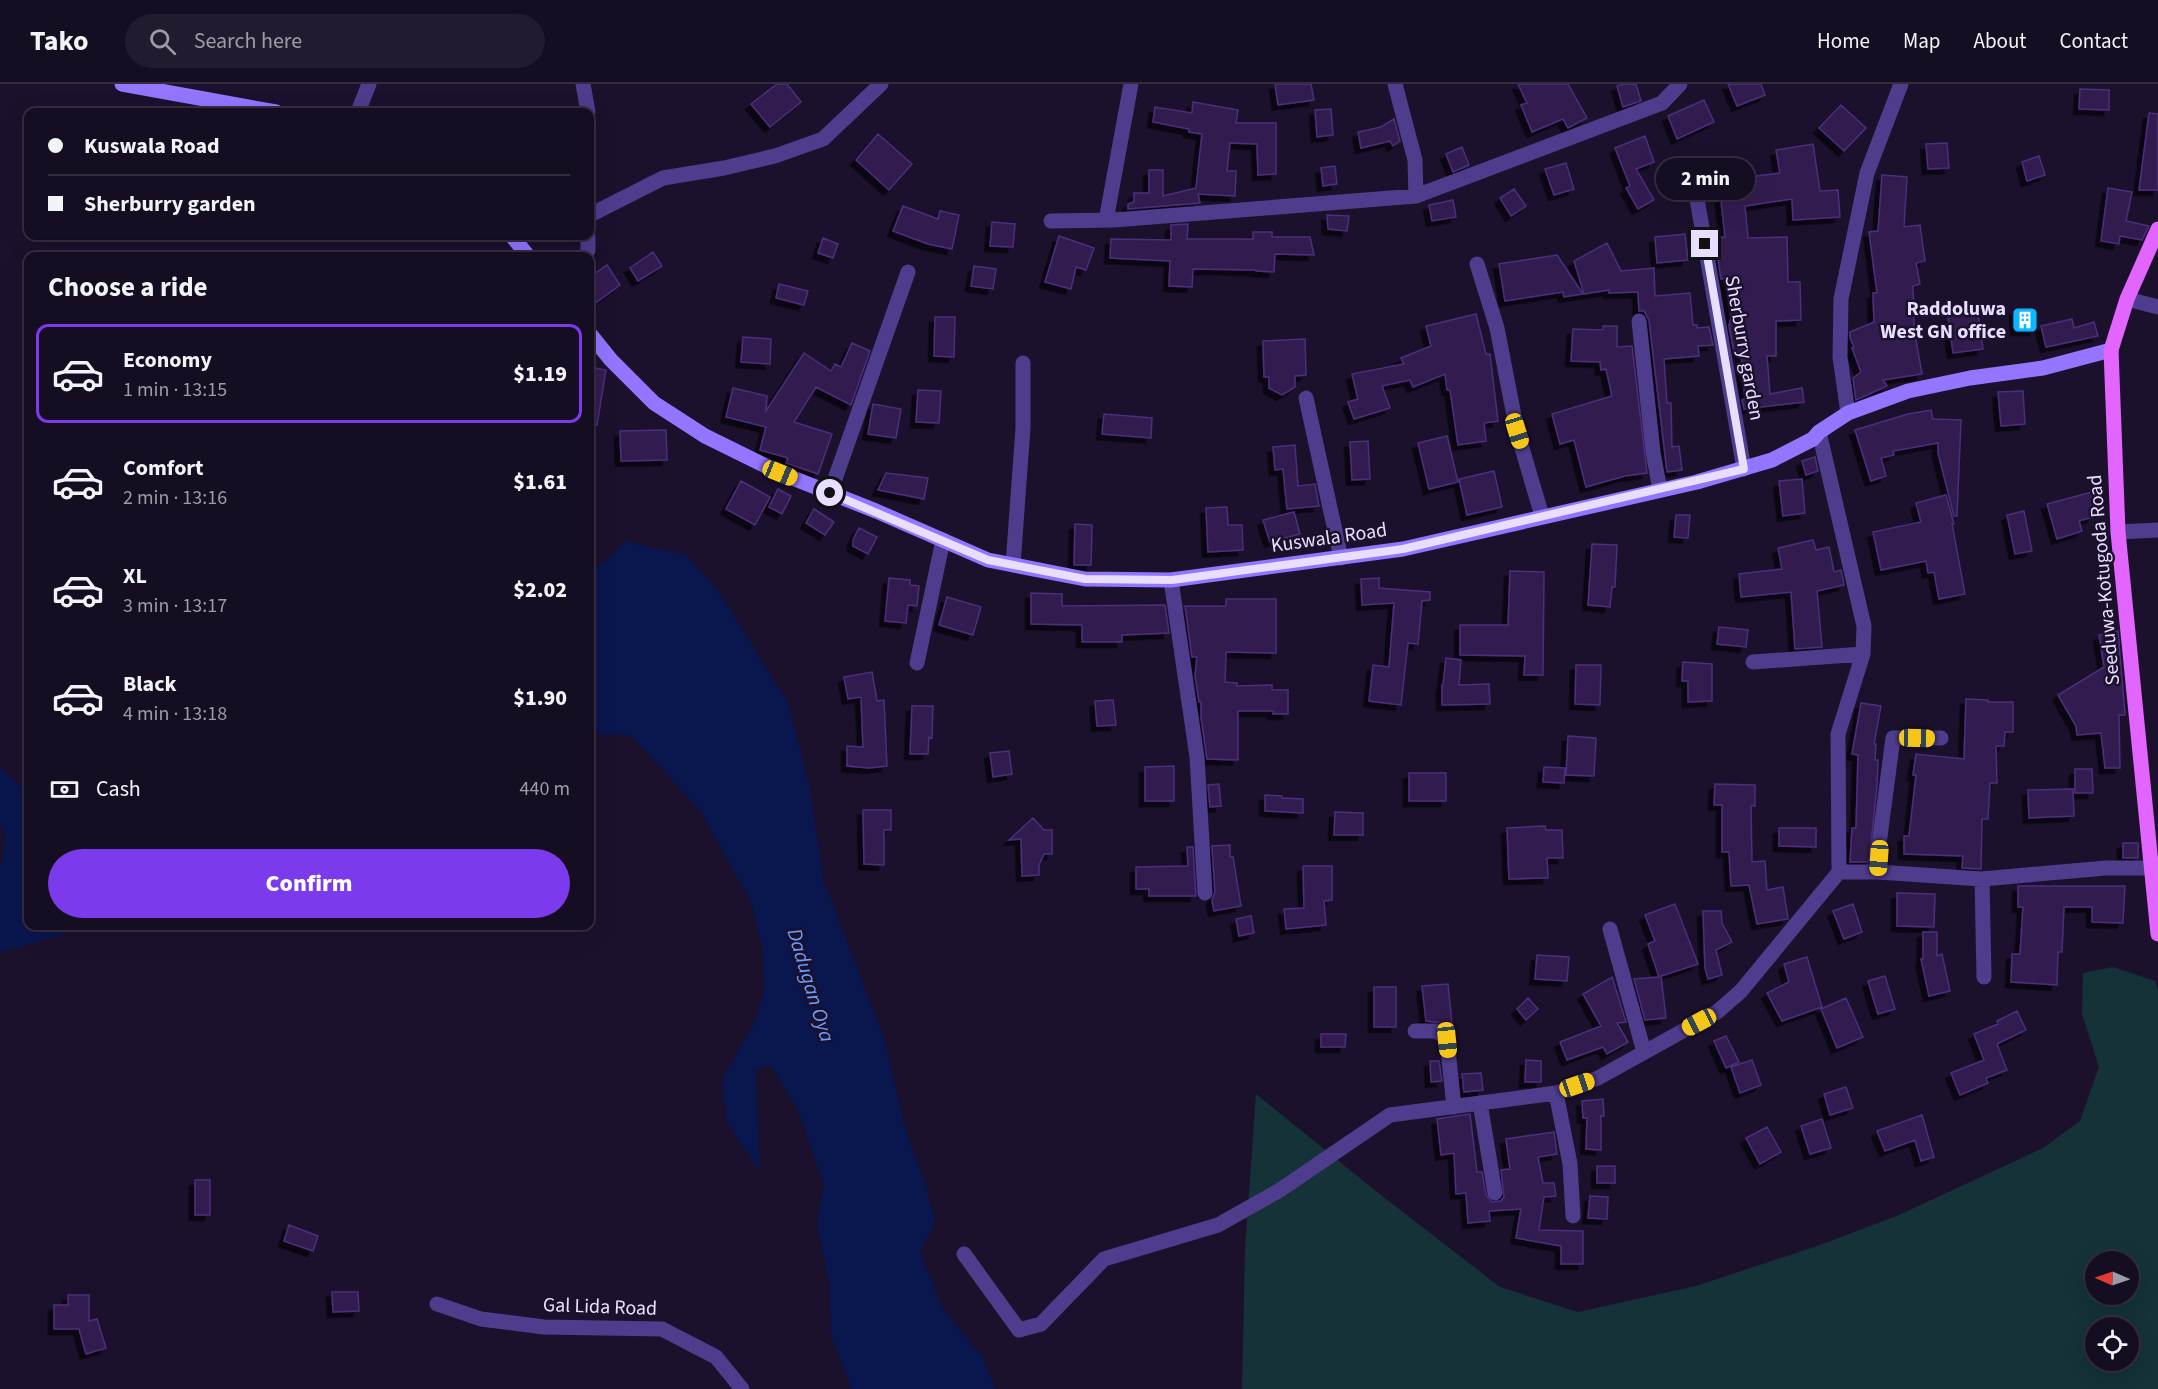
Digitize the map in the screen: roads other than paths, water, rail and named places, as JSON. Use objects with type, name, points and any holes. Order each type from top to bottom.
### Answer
[{"type":"main road","name":"Seeduwa-Kotugoda Road","points":[[2158,229],[2127,299],[2111,350],[2118,532],[2152,809],[2152,868],[2158,934]]},
{"type":"street","points":[[122,84],[254,108]]},
{"type":"street","points":[[360,108],[369,84]]},
{"type":"street","points":[[583,84],[587,108]]},
{"type":"street","points":[[594,213],[663,178],[724,168],[776,156],[823,139],[881,84]]},
{"type":"street","points":[[1114,220],[1107,215],[1131,84]]},
{"type":"street","points":[[1395,84],[1415,160],[1416,196]]},
{"type":"street","points":[[1051,221],[1114,220],[1416,196],[1662,103],[1680,84]]},
{"type":"street","points":[[1848,413],[1840,357],[1841,299],[1867,173],[1901,84]]},
{"type":"street","name":"Sherburry garden","points":[[1697,199],[1744,469]]},
{"type":"street","points":[[515,240],[525,252]]},
{"type":"street","points":[[1477,264],[1497,328],[1517,431],[1542,516]]},
{"type":"street","points":[[830,493],[908,272]]},
{"type":"street","points":[[2127,299],[2158,307]]},
{"type":"street","points":[[1639,321],[1653,452],[1660,490]]},
{"type":"street","name":"Kuswala Road","points":[[594,339],[611,360],[654,403],[705,436],[780,473],[988,560],[1085,579],[1172,580],[1341,558],[1442,541],[1660,490],[1772,460],[1814,439],[1819,432],[1848,413],[1908,391],[1970,378],[2043,368],[2111,350]]},
{"type":"street","points":[[1013,565],[1023,428],[1023,363]]},
{"type":"street","points":[[1306,398],[1341,558]]},
{"type":"street","points":[[964,1254],[1019,1330],[1041,1324],[1104,1260],[1218,1225],[1280,1190],[1390,1115],[1556,1093],[1598,1078],[1717,1012],[1741,991],[1839,872],[1838,734],[1863,654],[1864,626],[1819,432]]},
{"type":"street","points":[[2118,532],[2158,530]]},
{"type":"street","points":[[917,663],[943,540]]},
{"type":"street","points":[[1172,580],[1197,758],[1205,893]]},
{"type":"street","points":[[1753,662],[1863,654]]},
{"type":"street","points":[[1878,872],[1893,738],[1941,738]]},
{"type":"street","points":[[1839,872],[1878,872],[1982,879],[2106,868],[2152,868]]},
{"type":"street","points":[[1982,879],[1984,977]]},
{"type":"street","points":[[1610,928],[1644,1052]]},
{"type":"street","points":[[1415,1031],[1437,1031],[1447,1040],[1454,1107]]},
{"type":"street","points":[[1556,1093],[1570,1164],[1573,1216]]},
{"type":"street","points":[[1480,1104],[1496,1193]]},
{"type":"street","name":"Gal Lida Road","points":[[438,1304],[481,1319],[544,1327],[662,1329],[716,1357],[741,1389]]},
{"type":"water","name":"Dadugan Oya","points":[[624,541],[686,555],[720,593],[788,703],[810,788],[823,879],[885,1041],[905,1128],[927,1188],[935,1223],[920,1252],[943,1309],[983,1358],[995,1389],[851,1389],[831,1335],[829,1283],[817,1225],[824,1184],[797,1108],[770,1065],[755,1070],[760,1172],[727,1123],[722,1079],[754,1023],[765,987],[762,948],[752,904],[701,812],[631,735],[594,734],[594,566],[605,563]]},
{"type":"water","points":[[0,768],[24,789],[24,930],[76,930],[0,952],[0,865],[2,864],[5,834],[0,824]]},
{"type":"place","name":"Raddoluwa West GN office","points":[[2025,320]]}]
